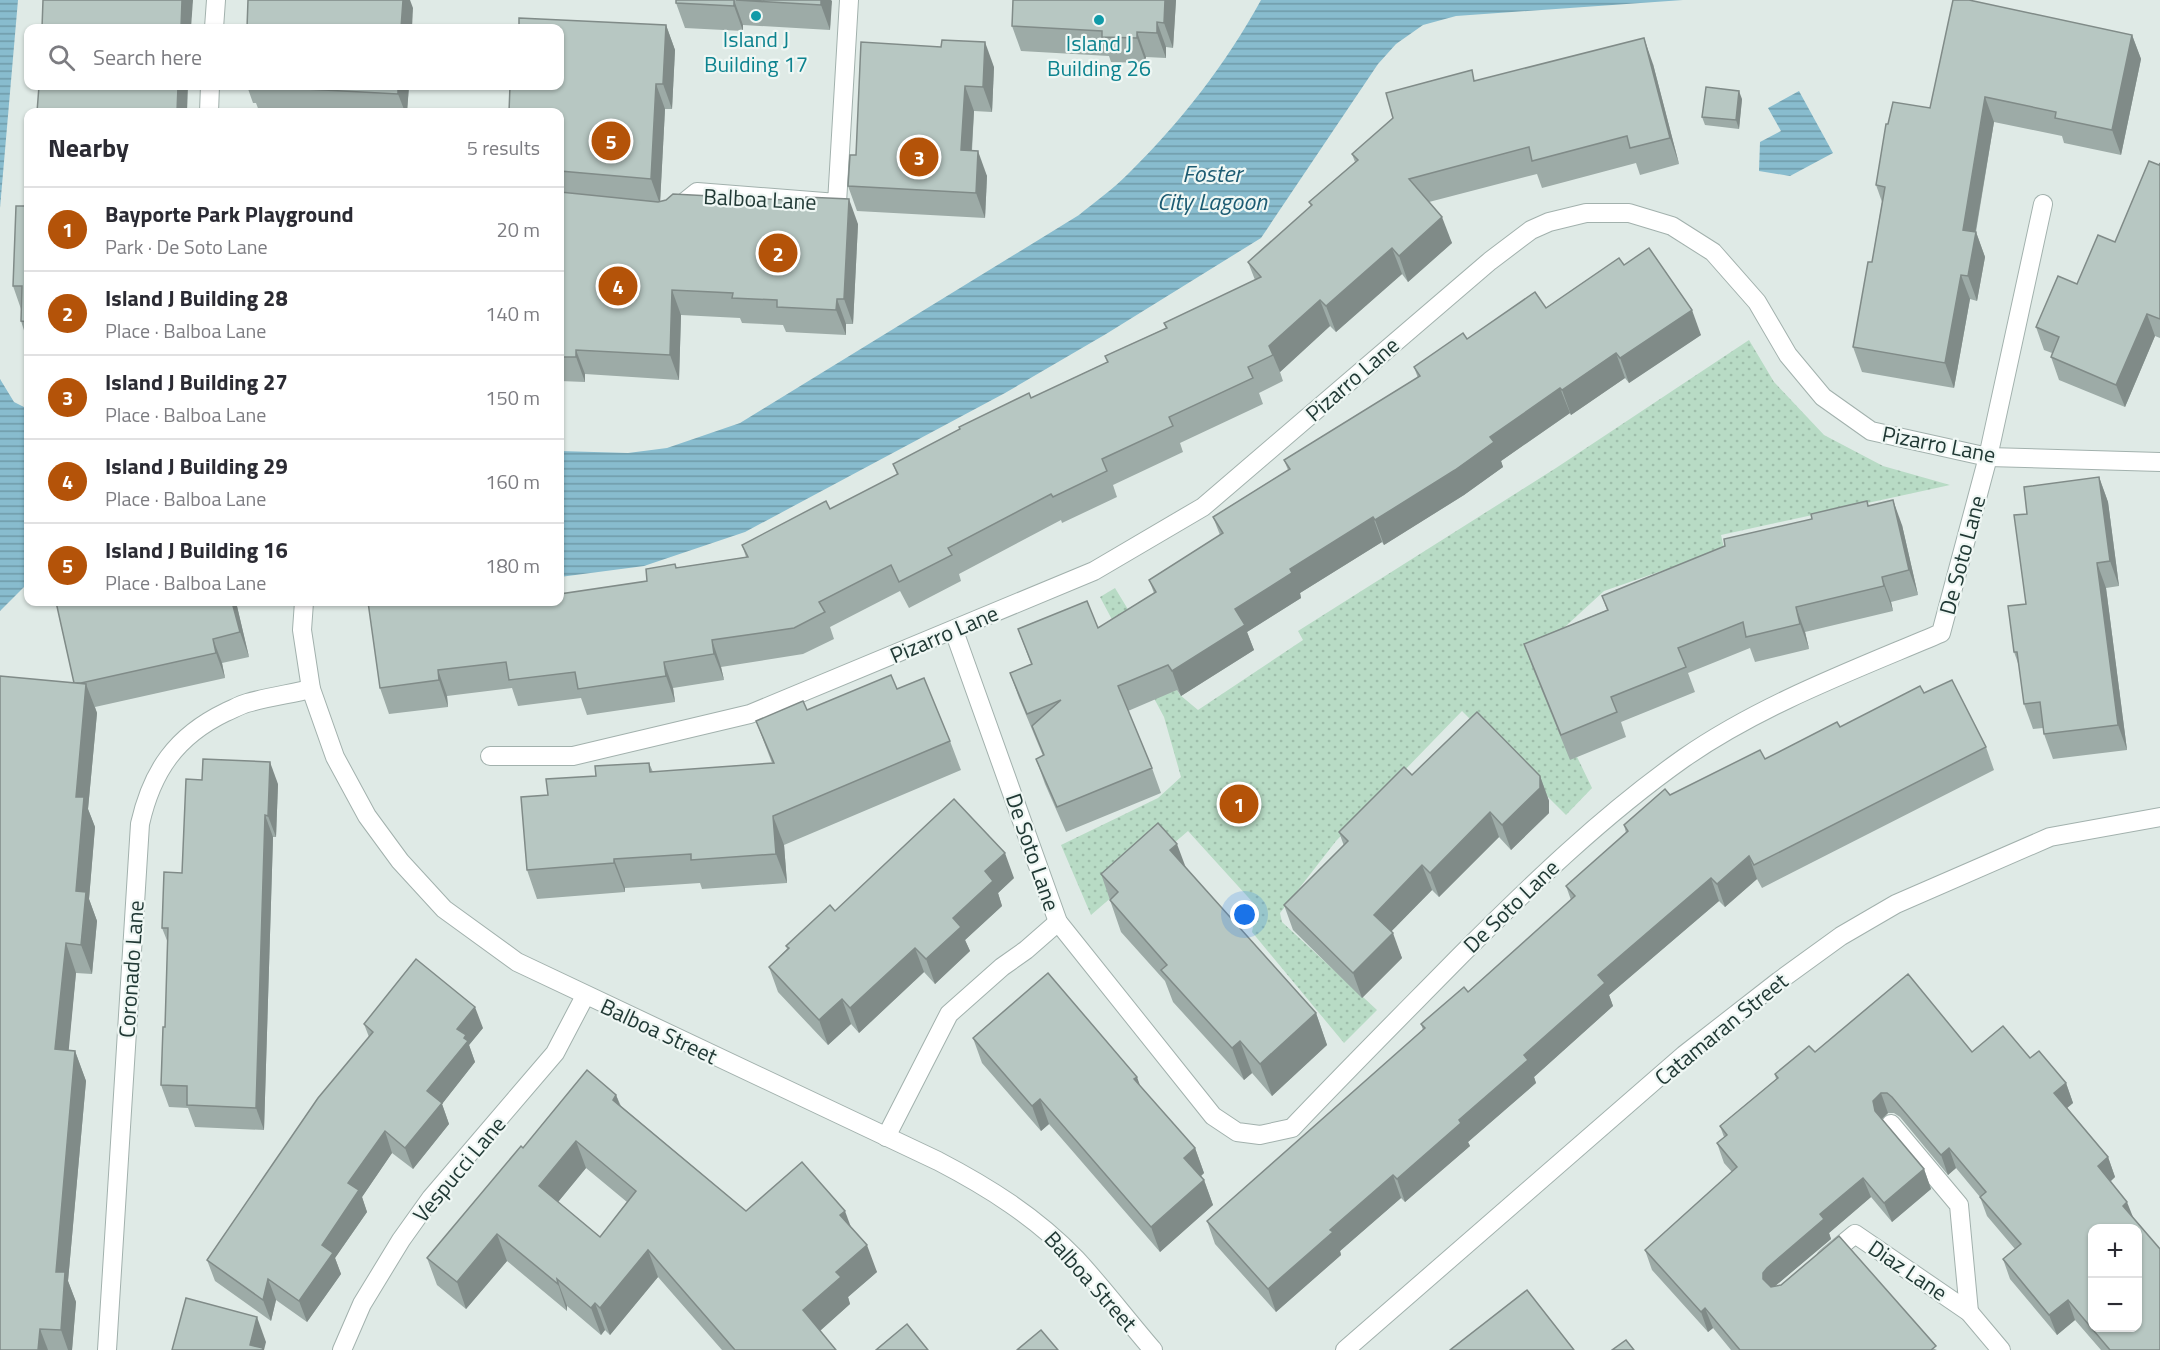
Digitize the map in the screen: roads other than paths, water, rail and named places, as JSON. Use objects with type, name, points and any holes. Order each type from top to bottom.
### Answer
[{"type":"street","points":[[214,24],[216,0]]},
{"type":"street","name":"Balboa Lane","points":[[657,215],[668,216],[697,192],[837,203],[849,0]]},
{"type":"street","points":[[209,108],[210,90]]},
{"type":"street","name":"De Soto Lane","points":[[954,631],[1058,922],[1213,1116],[1237,1132],[1260,1135],[1292,1128],[1531,885],[1600,822],[1685,758],[1750,718],[1941,633],[1988,457],[2043,204]]},
{"type":"street","name":"Pizarro Lane","points":[[490,756],[573,756],[750,714],[1094,571],[1203,507],[1490,261],[1531,230],[1549,222],[1586,213],[1629,213],[1672,226],[1713,252],[1757,302],[1788,355],[1823,397],[1871,431],[1988,457],[2160,462]]},
{"type":"street","name":"Balboa Street","points":[[304,606],[302,630],[311,689],[335,758],[367,816],[400,861],[444,909],[517,962],[938,1161],[989,1188],[1038,1224],[1075,1258],[1153,1350]]},
{"type":"street","name":"Coronado Lane","points":[[107,1350],[140,824],[146,800],[161,769],[181,741],[203,723],[246,703],[311,689]]},
{"type":"street","name":"Catamaran Street","points":[[1345,1350],[1684,1055],[1841,936],[1896,904],[2050,837],[2160,817]]},
{"type":"street","points":[[886,1137],[949,1014],[1058,922]]},
{"type":"street","name":"Vespucci Lane","points":[[342,1350],[362,1304],[401,1240],[431,1198],[555,1053],[585,996]]},
{"type":"street","points":[[1891,1124],[1959,1205],[1969,1311]]},
{"type":"street","name":"Diaz Lane","points":[[1814,1268],[1855,1234],[1969,1311],[2001,1350]]},
{"type":"water","points":[[0,0],[18,0],[0,208]]},
{"type":"water","name":"Foster City Lagoon","points":[[1261,0],[1683,0],[1456,16],[1423,25],[1396,44],[1378,64],[1261,238],[1106,334],[1005,393],[745,532],[644,566],[564,576],[564,451],[628,453],[667,448],[740,423],[1079,215],[1128,174],[1166,134],[1201,92]]},
{"type":"water","points":[[1799,91],[1833,153],[1790,176],[1759,171],[1760,142],[1781,131],[1768,108]]},
{"type":"water","points":[[0,379],[14,402],[24,407],[24,587],[0,611]]},
{"type":"place","name":"Island J Building 17","points":[[756,16]]},
{"type":"place","name":"Island J Building 26","points":[[1099,20]]},
{"type":"place","name":"Island J Building 16","points":[[611,141]]},
{"type":"place","name":"Island J Building 27","points":[[919,157]]},
{"type":"place","name":"Island J Building 28","points":[[778,253]]},
{"type":"place","name":"Island J Building 29","points":[[618,286]]},
{"type":"place","name":"Bayporte Park Playground","points":[[1239,804]]}]
